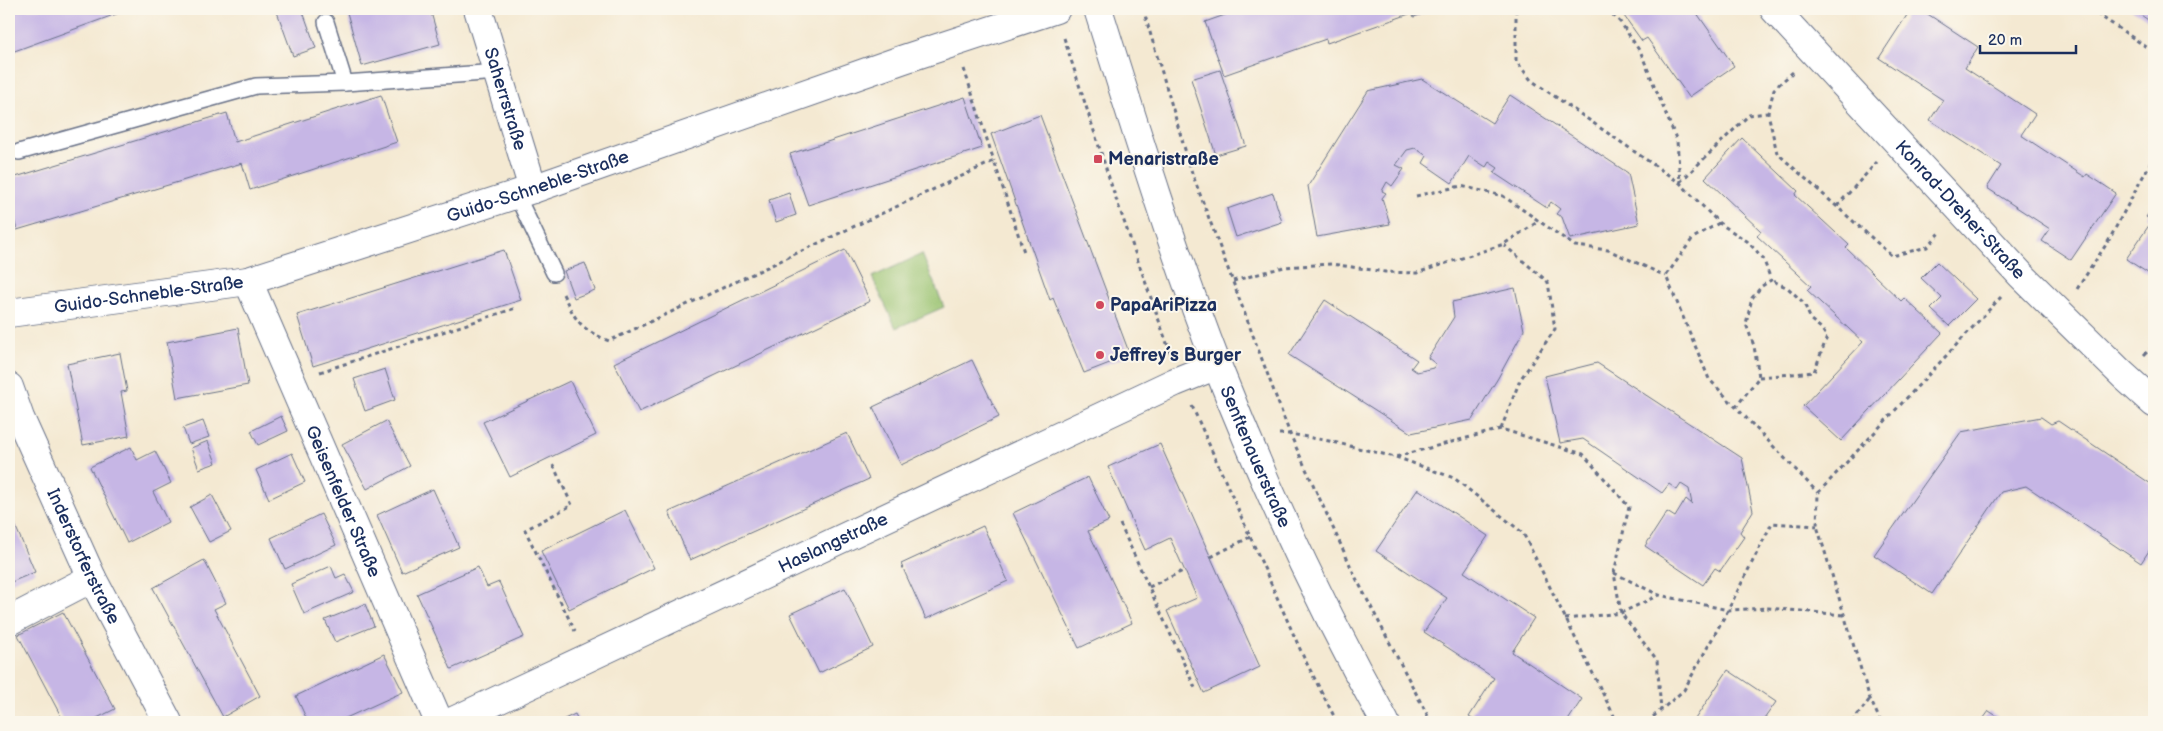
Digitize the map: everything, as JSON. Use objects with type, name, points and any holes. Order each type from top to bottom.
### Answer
[{"type":"street","name":"Saherrstraße","points":[[478,9],[498,72],[525,191]]},
{"type":"street","name":"Guido-Schneble-Straße","points":[[9,313],[248,281],[525,191],[1056,9]]},
{"type":"street","name":"Senftenauerstraße","points":[[1098,9],[1146,165],[1218,365],[1280,511],[1340,642],[1385,722]]},
{"type":"street","name":"Konrad-Dreher-Straße","points":[[1774,9],[2021,276],[2154,403]]},
{"type":"street","name":"Geisenfelder Straße","points":[[248,281],[439,722]]},
{"type":"street","name":"Haslangstraße","points":[[451,722],[1175,382],[1218,365]]},
{"type":"street","name":"Inderstorferstraße","points":[[9,386],[20,418],[92,578],[168,722]]},
{"type":"street","points":[[9,621],[92,578]]},
{"type":"lane","points":[[326,22],[346,83]]},
{"type":"lane","points":[[19,152],[256,86],[346,83],[498,72]]},
{"type":"lane","points":[[525,191],[554,264]]},
{"type":"path","points":[[1143,9],[1192,173],[1233,281],[1250,332],[1290,434],[1356,578],[1431,722]]},
{"type":"path","points":[[1516,9],[1516,61],[1531,80],[1680,183],[1719,222],[1747,241],[1764,258],[1771,280],[1788,288],[1804,303],[1811,320],[1821,328],[1827,337],[1814,372],[1760,377],[1736,407]]},
{"type":"path","points":[[1607,9],[1621,23],[1641,53],[1676,141],[1680,183]]},
{"type":"path","points":[[2090,9],[2154,52]]},
{"type":"path","points":[[956,42],[1024,252]]},
{"type":"path","points":[[1814,53],[1774,89],[1768,113],[1777,153],[1892,256],[1927,247],[1960,210]]},
{"type":"path","points":[[1680,183],[1749,115],[1768,113]]},
{"type":"path","points":[[1837,206],[1895,141]]},
{"type":"path","points":[[2059,313],[2109,240],[2154,156]]},
{"type":"path","points":[[554,264],[575,318],[589,333],[609,341],[994,162]]},
{"type":"path","points":[[1416,196],[1461,186],[1503,196],[1575,246],[1608,250],[1666,276],[1709,379],[1818,493]]},
{"type":"path","points":[[1233,281],[1284,268],[1332,264],[1385,272],[1417,274],[1504,244],[1539,221]]},
{"type":"path","points":[[1666,276],[1693,238],[1719,222]]},
{"type":"path","points":[[1501,428],[1520,380],[1555,328],[1548,282],[1504,244]]},
{"type":"path","points":[[1881,722],[1870,699],[1818,526],[1818,493],[2021,276]]},
{"type":"path","points":[[1760,377],[1754,346],[1746,324],[1752,298],[1762,286],[1771,280]]},
{"type":"path","points":[[291,381],[516,308]]},
{"type":"path","points":[[1395,457],[1501,428],[1583,454],[1629,507],[1614,573],[1621,613],[1657,660],[1661,710]]},
{"type":"path","points":[[1248,435],[1290,434],[1395,457],[1454,478],[1523,534],[1617,722]]},
{"type":"path","points":[[553,465],[572,505],[525,530],[587,657]]},
{"type":"path","points":[[1648,722],[1684,690],[1728,610],[1772,523],[1818,526]]},
{"type":"path","points":[[1120,524],[1196,690]]},
{"type":"path","points":[[1211,558],[1250,537]]},
{"type":"path","points":[[1149,587],[1185,570]]},
{"type":"path","points":[[1614,573],[1659,595],[1728,610],[1768,608],[1844,615]]},
{"type":"path","points":[[1565,620],[1621,613],[1659,595]]},
{"type":"path","points":[[1852,722],[1870,699]]},
{"type":"green space","points":[[922,254],[944,307],[896,328],[872,277]]},
{"type":"building","points":[[9,9],[130,9],[9,53]]},
{"type":"building","points":[[276,9],[302,9],[316,48],[293,56]]},
{"type":"building","points":[[346,9],[430,9],[440,44],[362,66]]},
{"type":"building","points":[[1242,9],[1436,9],[1414,17],[1412,13],[1327,43],[1326,39],[1224,75],[1205,22]]},
{"type":"building","points":[[1619,9],[1683,9],[1685,11],[1694,9],[1734,66],[1689,97],[1647,38],[1642,41]]},
{"type":"building","points":[[1911,9],[1920,9],[1978,47],[1965,68],[2035,114],[2021,135],[2085,177],[2087,174],[2116,193],[2071,260],[2042,241],[2050,229],[1987,188],[2001,166],[1930,120],[1943,100],[1879,58]]},
{"type":"building","points":[[2131,9],[2154,9],[2154,24],[2138,13]]},
{"type":"building","points":[[1220,70],[1246,146],[1216,155],[1191,79]]},
{"type":"building","points":[[1422,79],[1492,123],[1510,95],[1628,173],[1639,224],[1570,239],[1562,217],[1556,214],[1560,209],[1551,202],[1547,208],[1494,173],[1498,168],[1489,162],[1486,167],[1469,156],[1452,183],[1423,163],[1427,156],[1415,148],[1407,150],[1396,165],[1404,169],[1392,186],[1387,182],[1382,191],[1386,193],[1382,198],[1390,224],[1317,237],[1308,186],[1368,91]]},
{"type":"building","points":[[381,95],[397,142],[250,190],[242,163],[17,230],[9,202],[9,179],[227,113],[235,142]]},
{"type":"building","points":[[965,97],[982,148],[808,205],[790,154]]},
{"type":"building","points":[[1040,115],[1130,355],[1084,373],[1053,298],[1050,300],[991,134]]},
{"type":"building","points":[[1742,138],[1798,191],[1795,195],[1849,245],[1846,248],[1901,301],[1904,298],[1942,333],[1841,441],[1803,406],[1863,342],[1807,290],[1811,286],[1757,236],[1761,231],[1705,178]]},
{"type":"building","points":[[789,193],[796,215],[776,222],[769,200]]},
{"type":"building","points":[[1273,193],[1282,222],[1236,237],[1227,209]]},
{"type":"building","points":[[2154,206],[2154,277],[2126,259],[2152,221],[2146,217]]},
{"type":"building","points":[[504,250],[521,300],[313,366],[297,315]]},
{"type":"building","points":[[845,250],[870,301],[639,412],[614,363]]},
{"type":"building","points":[[1937,262],[1976,299],[1949,326],[1931,309],[1942,298],[1921,278]]},
{"type":"building","points":[[585,263],[595,290],[574,298],[564,271]]},
{"type":"building","points":[[1515,288],[1524,330],[1498,378],[1472,420],[1411,433],[1289,355],[1325,300],[1417,360],[1411,368],[1417,372],[1433,368],[1436,364],[1428,358],[1454,317],[1452,302]]},
{"type":"building","points":[[238,328],[248,385],[177,398],[167,342]]},
{"type":"building","points":[[120,353],[127,391],[121,392],[129,436],[83,445],[67,364]]},
{"type":"building","points":[[972,360],[999,417],[901,465],[873,407]]},
{"type":"building","points":[[1597,363],[1742,458],[1753,511],[1740,532],[1744,537],[1720,571],[1715,568],[1703,585],[1645,546],[1667,512],[1675,517],[1686,499],[1692,504],[1689,489],[1681,484],[1677,490],[1669,484],[1662,493],[1583,439],[1560,443],[1545,376]]},
{"type":"building","points":[[385,369],[395,400],[365,411],[354,379]]},
{"type":"building","points":[[570,381],[596,435],[510,477],[483,422]]},
{"type":"building","points":[[281,416],[288,431],[258,445],[251,431]]},
{"type":"building","points":[[2041,417],[2051,424],[2058,421],[2154,486],[2154,543],[2141,563],[2026,486],[2001,492],[1932,594],[1874,555],[1961,432]]},
{"type":"building","points":[[203,421],[209,437],[189,444],[183,428]]},
{"type":"building","points":[[386,421],[410,466],[367,489],[342,444]]},
{"type":"building","points":[[847,433],[869,479],[690,560],[669,512]]},
{"type":"building","points":[[208,441],[216,463],[199,469],[191,448]]},
{"type":"building","points":[[1160,444],[1260,667],[1204,693],[1167,611],[1197,598],[1170,538],[1145,550],[1108,467]]},
{"type":"building","points":[[131,447],[137,460],[155,451],[171,483],[153,492],[168,522],[127,543],[90,467]]},
{"type":"building","points":[[292,453],[305,482],[269,499],[256,470]]},
{"type":"building","points":[[1088,477],[1109,521],[1088,531],[1132,623],[1079,648],[1013,513]]},
{"type":"building","points":[[433,489],[459,547],[402,572],[377,515]]},
{"type":"building","points":[[1418,489],[1488,536],[1464,572],[1534,618],[1512,652],[1582,699],[1567,722],[1477,722],[1469,717],[1494,678],[1424,632],[1447,598],[1376,551]]},
{"type":"building","points":[[212,495],[231,531],[209,542],[190,507]]},
{"type":"building","points":[[625,510],[654,568],[569,609],[541,551]]},
{"type":"building","points":[[9,511],[35,572],[9,583]]},
{"type":"building","points":[[321,514],[336,545],[285,569],[271,538]]},
{"type":"building","points":[[983,526],[1008,581],[926,619],[901,564]]},
{"type":"building","points":[[204,560],[226,603],[214,609],[260,696],[223,717],[153,588]]},
{"type":"building","points":[[331,566],[336,578],[345,574],[354,592],[304,614],[291,584]]},
{"type":"building","points":[[478,567],[487,587],[499,582],[524,637],[451,669],[417,594]]},
{"type":"building","points":[[845,588],[873,647],[819,673],[790,614]]},
{"type":"building","points":[[365,604],[374,626],[335,642],[325,620]]},
{"type":"building","points":[[63,612],[115,709],[89,722],[64,722],[18,635]]},
{"type":"building","points":[[384,654],[403,692],[337,722],[308,722],[296,696]]},
{"type":"building","points":[[1728,670],[1776,702],[1762,722],[1693,722]]},
{"type":"building","points":[[1989,711],[2006,722],[1981,722]]},
{"type":"building","points":[[575,714],[579,722],[558,722]]},
{"type":"place","name":"Menaristraße","points":[[1098,159]]},
{"type":"place","name":"PapaAriPizza","points":[[1100,305]]},
{"type":"place","name":"Jeffrey´s Burger","points":[[1100,355]]}]
